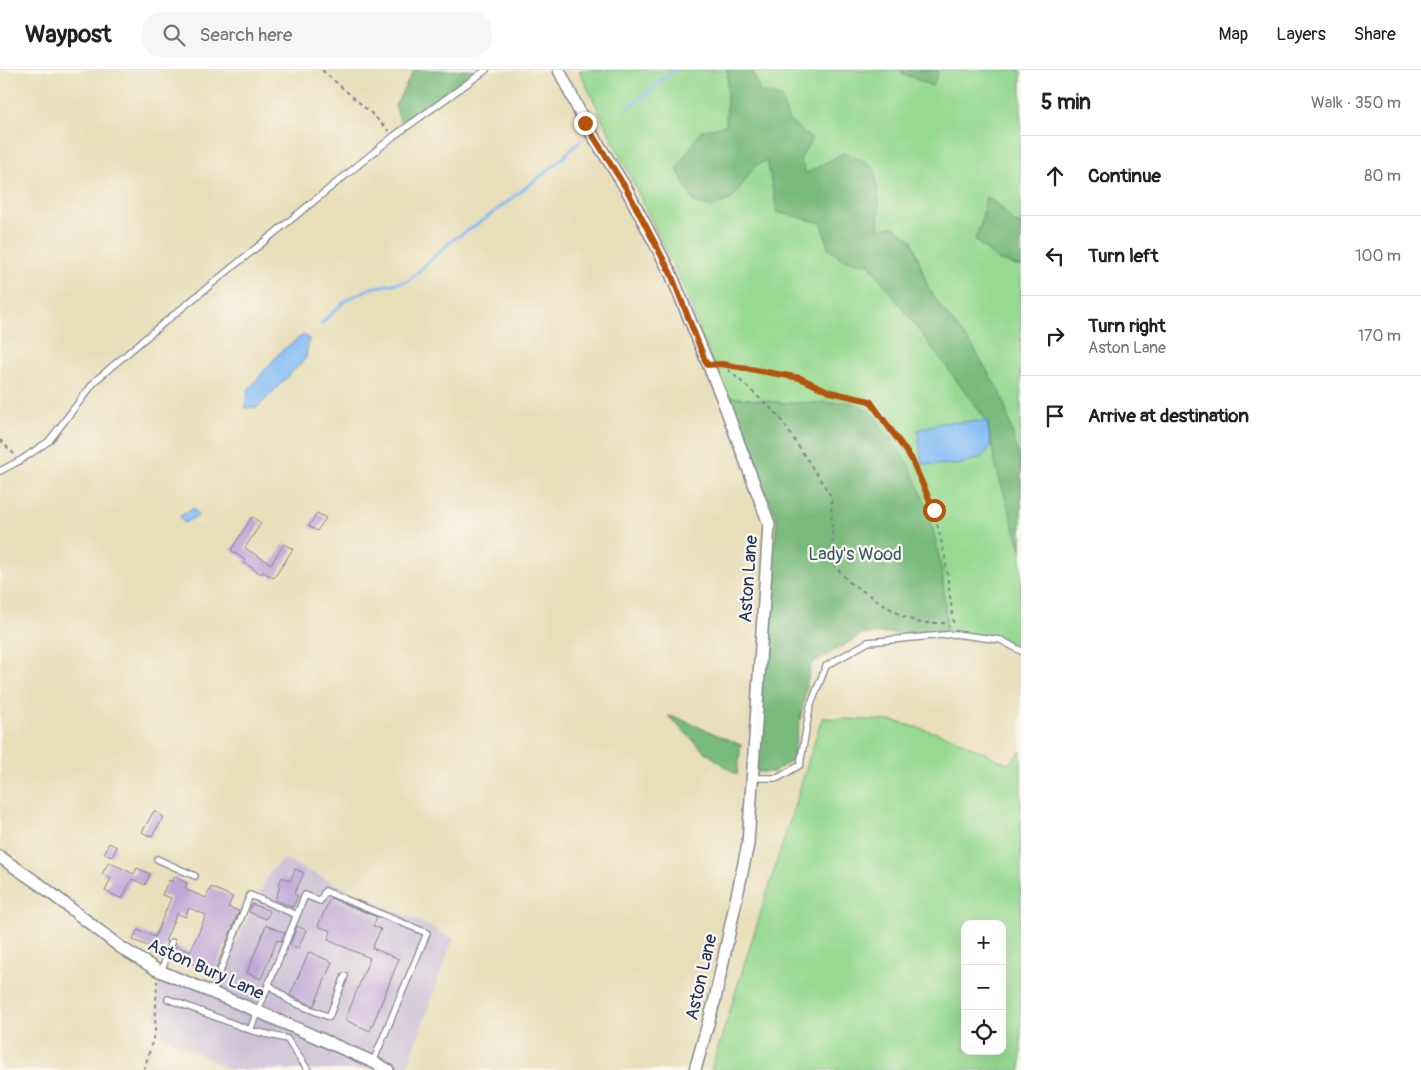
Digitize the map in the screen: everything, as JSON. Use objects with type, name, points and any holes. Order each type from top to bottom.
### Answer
[{"type":"street","name":"Aston Lane","points":[[559,70],[585,123],[627,190],[671,274],[722,398],[769,524],[748,844],[715,999],[695,1070]]},
{"type":"street","name":"Aston Bury Lane","points":[[0,857],[42,886],[120,947],[159,971],[257,1011],[382,1067]]},
{"type":"lane","points":[[0,471],[21,460],[49,441],[96,380],[394,136],[486,70]]},
{"type":"lane","points":[[752,778],[778,778],[800,765],[810,707],[826,666],[868,642],[954,634],[1000,640],[1021,651]]},
{"type":"lane","points":[[157,859],[195,876]]},
{"type":"lane","points":[[250,1030],[306,895],[320,901],[325,891],[426,933],[382,1067]]},
{"type":"lane","points":[[212,992],[250,895],[297,915]]},
{"type":"lane","points":[[159,971],[172,942]]},
{"type":"lane","points":[[268,984],[290,1001],[329,1017],[345,976]]},
{"type":"lane","points":[[168,999],[250,1030],[287,1039],[308,1070]]},
{"type":"path","points":[[322,70],[394,136]]},
{"type":"path","points":[[722,364],[778,415],[831,496],[833,564],[850,583],[902,616],[921,623],[944,623]]},
{"type":"path","points":[[707,365],[722,364],[800,378],[830,392],[870,401],[911,458],[934,510],[944,557],[954,634]]},
{"type":"path","points":[[0,440],[21,460]]},
{"type":"path","points":[[144,1070],[155,1032],[159,971]]},
{"type":"shaded area","points":[[283,859],[453,939],[406,1070],[230,1070],[155,1032],[160,969],[214,988],[271,870]]},
{"type":"green space","points":[[414,70],[474,70],[431,103],[400,121],[395,106]]},
{"type":"green space","points":[[579,70],[1021,70],[1021,649],[1001,638],[947,631],[942,570],[786,403],[730,397],[712,364],[685,290]]},
{"type":"green space","points":[[728,70],[752,70],[760,92],[781,97],[789,121],[812,139],[800,159],[806,173],[845,152],[874,168],[879,200],[878,229],[894,227],[912,240],[928,287],[943,310],[973,347],[1002,396],[1021,465],[1021,550],[996,467],[987,421],[869,264],[843,259],[828,249],[822,223],[777,212],[767,160],[755,166],[733,198],[713,207],[694,202],[677,169],[701,131],[726,125]]},
{"type":"green space","points":[[901,70],[937,70],[938,74],[932,86],[902,73]]},
{"type":"green space","points":[[986,197],[1000,206],[1013,222],[1021,225],[1021,267],[997,260],[975,240],[981,224]]},
{"type":"green space","name":"Lady's Wood","points":[[730,397],[786,403],[850,402],[870,411],[909,465],[929,512],[942,570],[947,631],[863,634],[811,664],[792,760],[774,772],[756,772],[766,611],[777,520]]},
{"type":"green space","points":[[668,716],[678,718],[741,745],[737,775],[704,751]]},
{"type":"green space","points":[[822,718],[893,721],[948,736],[1008,764],[1021,751],[1021,1070],[711,1070]]},
{"type":"water","points":[[303,335],[309,339],[306,358],[258,407],[245,408],[248,390],[281,351]]},
{"type":"water","points":[[987,421],[991,446],[982,457],[958,465],[922,464],[918,430],[941,423]]},
{"type":"water","points":[[194,508],[198,516],[184,523],[180,516]]},
{"type":"building","points":[[317,513],[326,518],[317,531],[309,526]]},
{"type":"building","points":[[252,517],[261,523],[245,548],[271,564],[284,544],[293,549],[274,578],[263,572],[261,574],[243,562],[245,560],[231,550]]},
{"type":"building","points":[[154,811],[164,817],[151,837],[142,832]]},
{"type":"building","points":[[109,843],[117,847],[112,857],[104,854]]},
{"type":"building","points":[[109,862],[134,874],[137,868],[150,874],[145,885],[132,879],[122,899],[105,891],[111,878],[102,874]]},
{"type":"building","points":[[295,869],[304,873],[294,894],[298,896],[293,907],[275,900],[282,877],[290,881]]},
{"type":"building","points":[[174,877],[187,883],[185,888],[187,890],[206,898],[211,887],[233,897],[228,907],[239,911],[214,973],[172,955],[176,946],[190,952],[206,915],[189,908],[185,917],[177,913],[165,941],[167,942],[163,952],[133,940],[137,930],[155,937],[171,898],[162,895],[169,880],[172,882]]},
{"type":"building","points":[[330,898],[377,917],[373,926],[381,929],[372,948],[399,959],[370,1031],[345,1020],[370,958],[328,940],[331,931],[318,926]]},
{"type":"building","points":[[252,904],[270,911],[266,919],[249,912]]},
{"type":"building","points":[[266,925],[285,933],[281,941],[277,940],[261,979],[247,973]]},
{"type":"building","points":[[297,926],[306,930],[298,949],[290,945]]},
{"type":"building","points":[[309,952],[332,962],[314,1006],[290,995]]},
{"type":"waterway","points":[[626,109],[675,70]]},
{"type":"waterway","points":[[321,324],[346,300],[371,288],[408,281],[450,242],[485,219],[555,165],[580,141]]},
{"type":"route","points":[[585,123],[627,190],[671,274],[707,365],[722,364],[800,378],[830,392],[870,401],[911,458],[934,510]]}]
